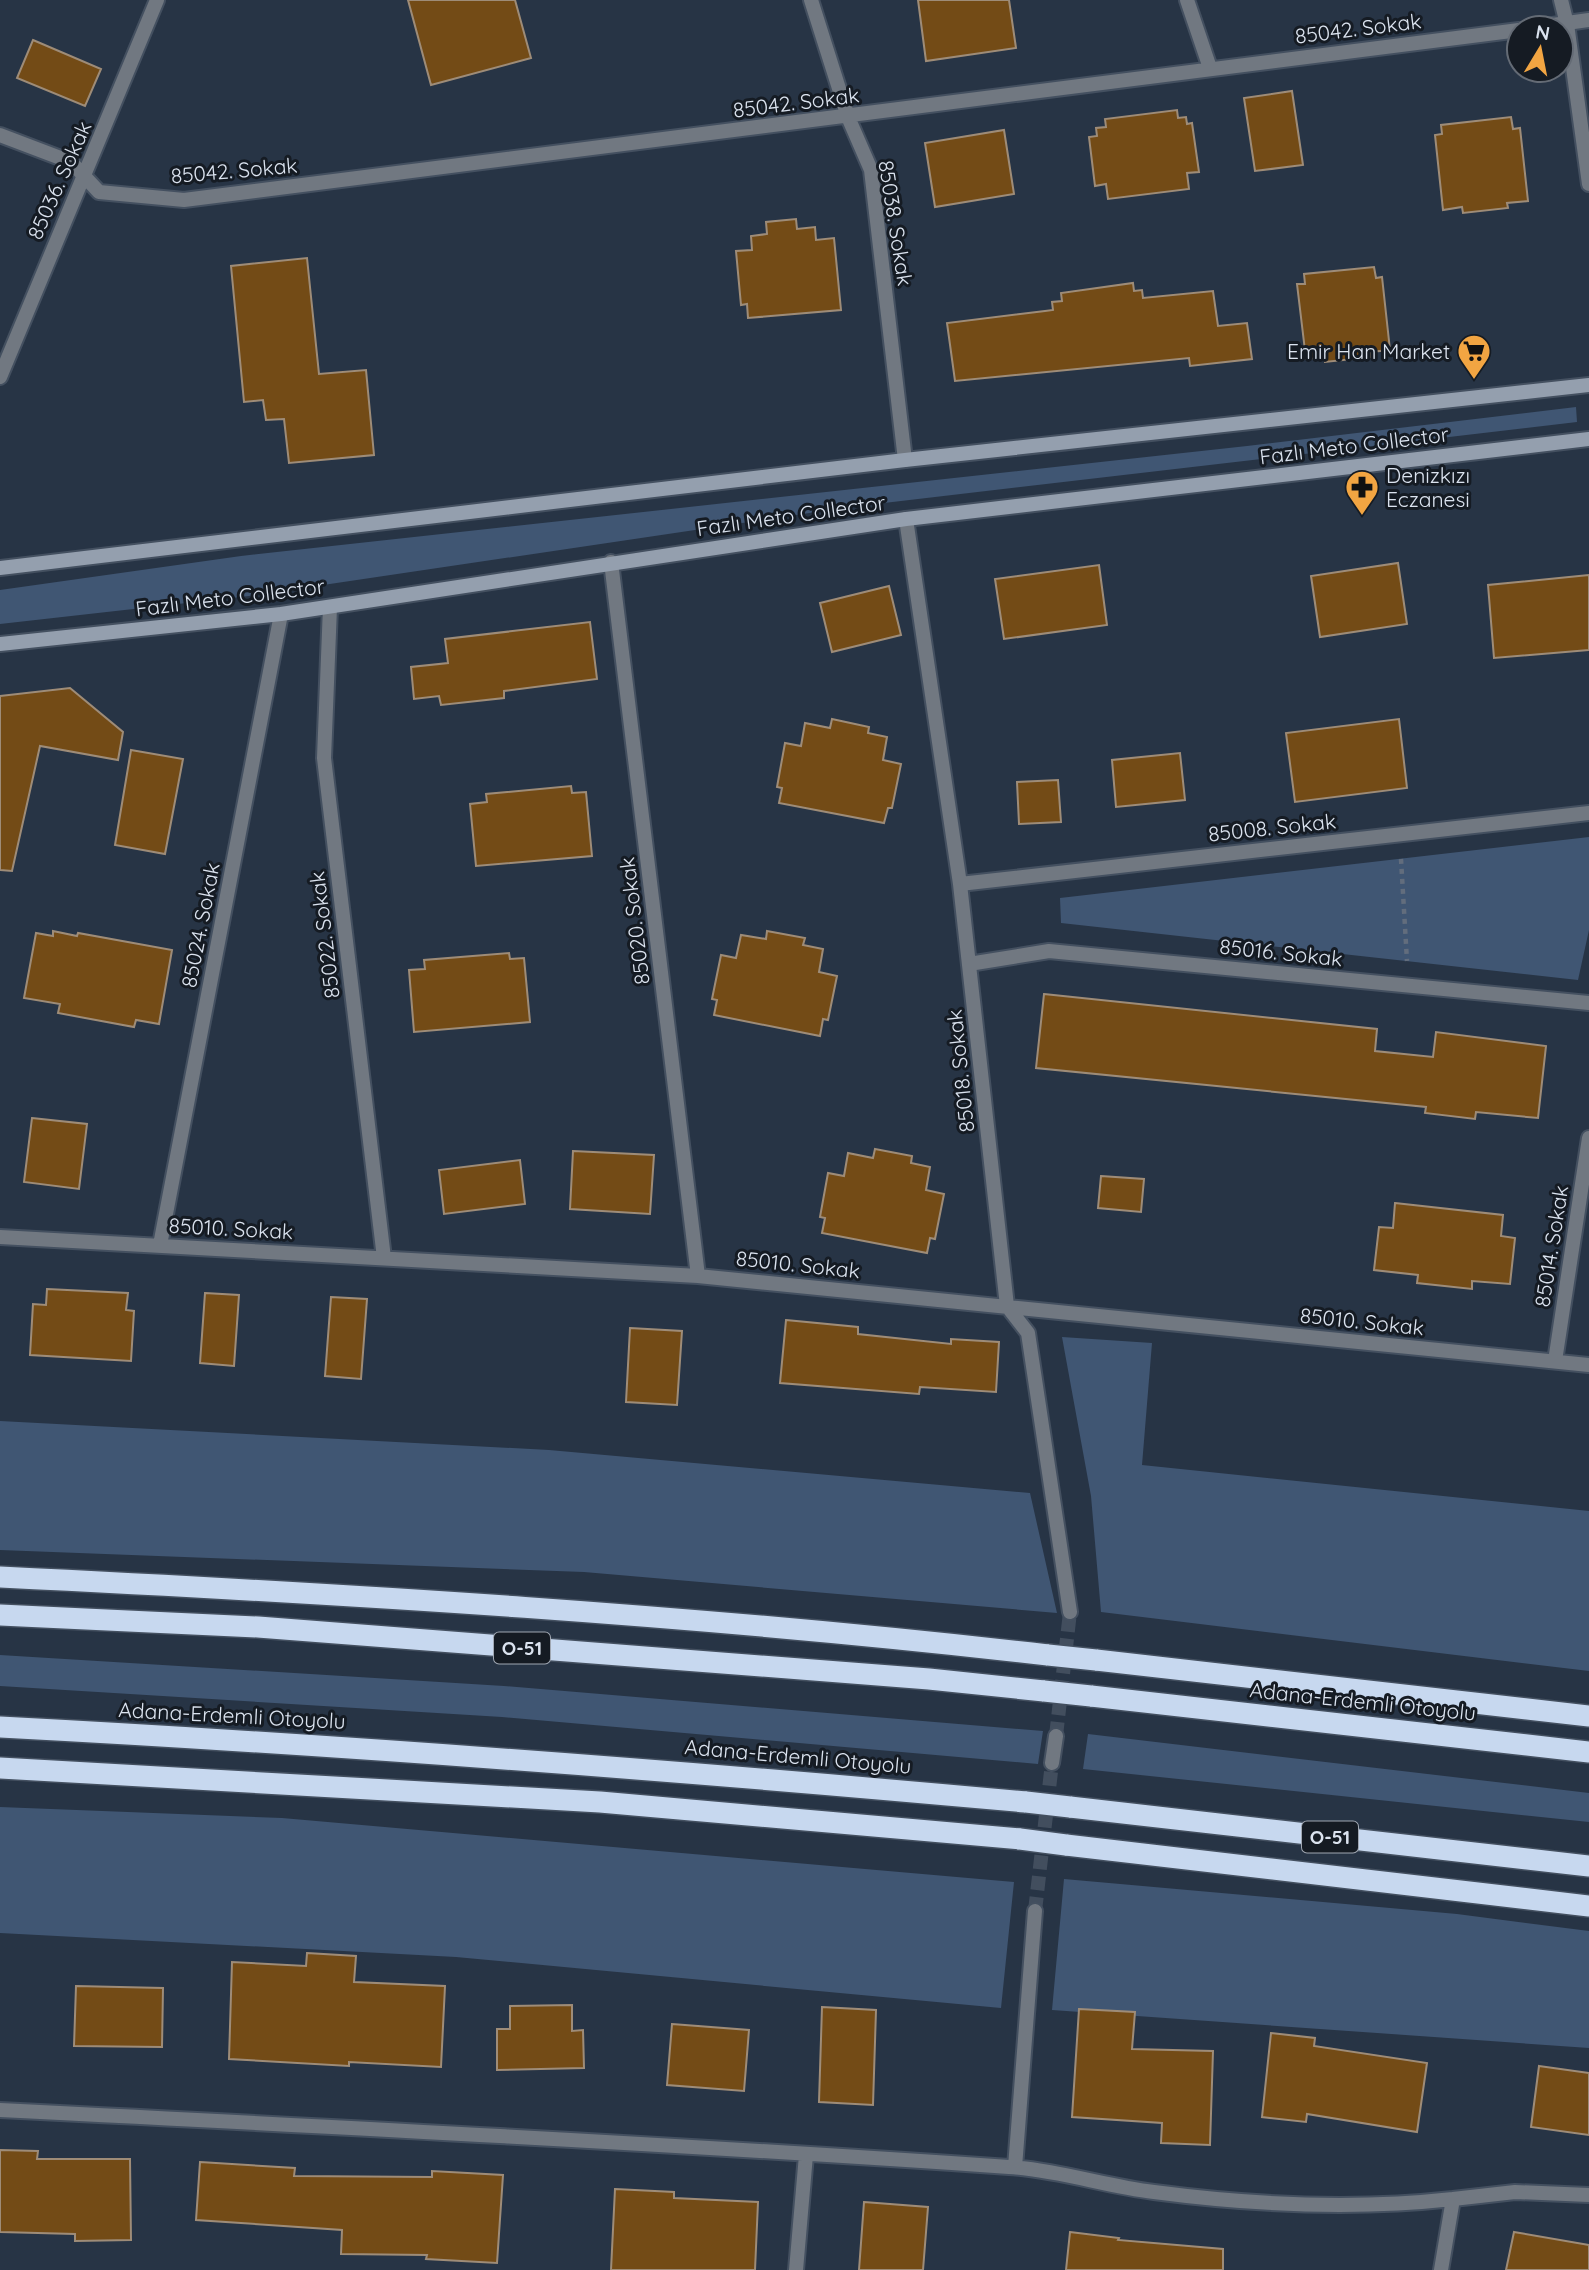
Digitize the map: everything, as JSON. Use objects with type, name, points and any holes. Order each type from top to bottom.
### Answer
[{"type":"highway","points":[[0,1577],[284,1591],[895,1637],[1589,1716]]},
{"type":"highway","name":"Adana-Erdemli Otoyolu","points":[[0,1615],[258,1628],[929,1679],[1589,1752]]},
{"type":"highway","name":"Adana-Erdemli Otoyolu","points":[[0,1727],[265,1741],[652,1768],[1026,1802],[1589,1866]]},
{"type":"highway","points":[[0,1768],[600,1802],[1020,1839],[1589,1906]]},
{"type":"main road","name":"Fazlı Meto Collector","points":[[0,568],[905,460],[1589,385]]},
{"type":"main road","name":"Fazlı Meto Collector","points":[[0,644],[281,614],[906,519],[1589,439]]},
{"type":"street","name":"85036. Sokak","points":[[0,377],[157,0]]},
{"type":"street","name":"85038. Sokak","points":[[811,0],[849,117],[871,170],[905,460]]},
{"type":"street","points":[[1187,0],[1210,68]]},
{"type":"street","name":"85042. Sokak","points":[[0,135],[71,162],[99,192],[184,200],[1505,32]]},
{"type":"street","points":[[1575,82],[1589,184]]},
{"type":"street","name":"85018. Sokak","points":[[906,519],[960,884],[1007,1306]]},
{"type":"street","name":"85020. Sokak","points":[[611,562],[698,1276]]},
{"type":"street","name":"85022. Sokak","points":[[330,607],[324,758],[384,1258]]},
{"type":"street","name":"85024. Sokak","points":[[160,1245],[281,614]]},
{"type":"street","name":"85008. Sokak","points":[[960,884],[1589,813]]},
{"type":"street","name":"85016. Sokak","points":[[970,964],[1049,951],[1589,1003]]},
{"type":"street","name":"85014. Sokak","points":[[1555,1361],[1589,1138]]},
{"type":"street","name":"85010. Sokak","points":[[0,1237],[698,1276],[1589,1365]]},
{"type":"street","points":[[1007,1306],[1028,1333],[1070,1612]]},
{"type":"street","points":[[1052,1763],[1056,1736]]},
{"type":"street","points":[[1015,2167],[1035,1911]]},
{"type":"street","points":[[0,2110],[365,2128],[1015,2167],[1153,2192],[1291,2204],[1371,2207],[1514,2192],[1589,2195]]},
{"type":"street","points":[[796,2270],[806,2155]]},
{"type":"street","points":[[1441,2270],[1453,2199]]},
{"type":"path","points":[[1401,858],[1407,961]]},
{"type":"shaded area","points":[[1576,407],[1577,422],[850,507],[249,596],[0,624],[0,590],[241,556],[1247,446]]},
{"type":"shaded area","points":[[1589,837],[1589,930],[1578,980],[1061,923],[1060,898]]},
{"type":"shaded area","points":[[1062,1337],[1152,1343],[1142,1465],[1589,1511],[1589,1671],[1101,1612],[1091,1496]]},
{"type":"shaded area","points":[[0,1421],[549,1450],[1030,1493],[1057,1613],[584,1572],[0,1550]]},
{"type":"shaded area","points":[[0,1655],[504,1686],[1043,1731],[1038,1764],[502,1717],[0,1686]]},
{"type":"shaded area","points":[[1088,1734],[1589,1793],[1589,1822],[1083,1769]]},
{"type":"shaded area","points":[[0,1807],[282,1818],[1014,1882],[1001,2008],[456,1957],[0,1933]]},
{"type":"shaded area","points":[[1064,1879],[1457,1914],[1589,1931],[1589,2048],[1052,2010]]},
{"type":"building","points":[[408,0],[515,0],[531,58],[431,85]]},
{"type":"building","points":[[918,0],[1009,0],[1016,48],[926,61]]},
{"type":"building","points":[[33,40],[101,69],[85,106],[17,78]]},
{"type":"building","points":[[1292,91],[1303,165],[1255,171],[1244,98]]},
{"type":"building","points":[[1177,110],[1178,118],[1186,117],[1187,124],[1192,123],[1199,172],[1187,173],[1189,189],[1108,199],[1106,184],[1095,186],[1089,137],[1097,136],[1096,128],[1106,127],[1105,119]]},
{"type":"building","points":[[1511,117],[1513,129],[1520,128],[1528,201],[1507,203],[1508,208],[1463,213],[1462,207],[1443,210],[1435,135],[1442,134],[1441,125]]},
{"type":"building","points":[[1004,130],[1014,194],[935,207],[925,143]]},
{"type":"building","points":[[796,219],[797,229],[815,227],[816,240],[834,238],[841,310],[748,318],[747,304],[741,305],[736,251],[752,250],[751,236],[767,234],[766,222]]},
{"type":"building","points":[[307,258],[319,374],[366,370],[374,455],[289,463],[284,419],[266,420],[263,400],[244,402],[231,266]]},
{"type":"building","points":[[1374,267],[1376,278],[1382,277],[1390,350],[1370,352],[1371,357],[1325,362],[1325,357],[1306,359],[1297,284],[1305,284],[1304,274]]},
{"type":"building","points":[[1133,283],[1134,291],[1142,290],[1143,298],[1213,291],[1218,326],[1247,323],[1252,359],[1190,366],[1189,358],[955,381],[947,323],[1053,310],[1052,302],[1062,301],[1061,293]]},
{"type":"building","points":[[1398,563],[1407,624],[1320,637],[1311,576]]},
{"type":"building","points":[[1099,565],[1107,625],[1004,639],[995,579]]},
{"type":"building","points":[[1589,575],[1589,650],[1494,658],[1488,585]]},
{"type":"building","points":[[889,586],[901,635],[832,652],[820,603]]},
{"type":"building","points":[[590,622],[597,679],[504,691],[504,698],[441,705],[439,696],[414,699],[411,667],[448,663],[445,639]]},
{"type":"building","points":[[70,688],[123,732],[118,760],[40,746],[12,871],[0,870],[0,696]]},
{"type":"building","points":[[832,719],[869,727],[868,733],[887,737],[883,760],[901,764],[892,808],[888,808],[884,823],[779,803],[782,788],[777,787],[785,743],[801,746],[805,723],[830,728]]},
{"type":"building","points":[[1399,719],[1407,788],[1295,802],[1286,733]]},
{"type":"building","points":[[131,750],[183,759],[165,854],[115,845]]},
{"type":"building","points":[[1180,753],[1185,800],[1116,807],[1112,760]]},
{"type":"building","points":[[1058,780],[1061,822],[1019,824],[1017,782]]},
{"type":"building","points":[[571,786],[572,793],[586,792],[592,856],[476,866],[470,804],[487,802],[486,794]]},
{"type":"building","points":[[53,931],[172,950],[159,1024],[136,1020],[134,1027],[58,1013],[60,1004],[24,998],[36,933],[53,936]]},
{"type":"building","points":[[767,931],[805,938],[803,945],[823,949],[819,972],[837,976],[828,1020],[823,1019],[820,1036],[714,1015],[717,1000],[712,999],[721,955],[736,958],[741,935],[766,939]]},
{"type":"building","points":[[509,953],[510,959],[524,958],[530,1022],[414,1032],[409,970],[425,969],[424,960]]},
{"type":"building","points":[[1044,994],[1377,1029],[1375,1051],[1433,1057],[1436,1032],[1546,1046],[1538,1118],[1476,1112],[1475,1119],[1425,1113],[1426,1107],[1036,1068]]},
{"type":"building","points":[[32,1118],[87,1124],[79,1189],[24,1182]]},
{"type":"building","points":[[875,1149],[912,1156],[911,1163],[930,1167],[926,1190],[944,1194],[935,1239],[930,1238],[927,1253],[822,1233],[825,1218],[820,1217],[828,1173],[844,1176],[848,1153],[873,1158]]},
{"type":"building","points":[[573,1151],[654,1155],[650,1214],[570,1209]]},
{"type":"building","points":[[520,1160],[525,1204],[444,1214],[439,1170]]},
{"type":"building","points":[[1101,1176],[1144,1179],[1141,1212],[1098,1208]]},
{"type":"building","points":[[1395,1203],[1503,1215],[1501,1236],[1515,1238],[1510,1284],[1472,1281],[1472,1289],[1417,1283],[1418,1275],[1374,1270],[1379,1227],[1393,1228]]},
{"type":"building","points":[[47,1289],[128,1293],[126,1310],[134,1311],[131,1361],[30,1355],[33,1304],[46,1305]]},
{"type":"building","points":[[205,1293],[239,1295],[234,1366],[200,1363]]},
{"type":"building","points":[[331,1297],[367,1299],[361,1379],[325,1376]]},
{"type":"building","points":[[786,1320],[858,1327],[858,1334],[951,1344],[951,1339],[999,1342],[996,1392],[920,1387],[919,1394],[780,1383]]},
{"type":"building","points":[[630,1328],[682,1331],[677,1405],[626,1402]]},
{"type":"building","points":[[307,1953],[356,1956],[354,1982],[445,1986],[441,2067],[349,2062],[349,2066],[229,2059],[232,1962],[306,1966]]},
{"type":"building","points":[[76,1986],[163,1988],[162,2047],[74,2046]]},
{"type":"building","points":[[572,2005],[572,2031],[583,2030],[584,2068],[497,2070],[497,2029],[510,2029],[510,2006]]},
{"type":"building","points":[[822,2007],[876,2010],[873,2105],[819,2102]]},
{"type":"building","points":[[1079,2009],[1135,2012],[1132,2049],[1213,2051],[1210,2145],[1161,2143],[1162,2123],[1072,2117]]},
{"type":"building","points":[[672,2024],[749,2030],[744,2091],[667,2085]]},
{"type":"building","points":[[1271,2033],[1315,2038],[1314,2046],[1427,2063],[1417,2132],[1307,2114],[1306,2122],[1262,2117]]},
{"type":"building","points":[[1539,2066],[1589,2073],[1589,2135],[1531,2127]]},
{"type":"building","points":[[0,2150],[38,2151],[37,2159],[130,2159],[131,2240],[75,2241],[75,2234],[0,2232]]},
{"type":"building","points":[[200,2162],[295,2168],[294,2176],[432,2177],[432,2171],[503,2175],[497,2263],[426,2259],[427,2255],[341,2254],[342,2230],[196,2220]]},
{"type":"building","points":[[615,2189],[674,2192],[674,2198],[758,2202],[755,2270],[611,2270]]},
{"type":"building","points":[[864,2202],[928,2207],[923,2270],[859,2270]]},
{"type":"building","points":[[1070,2232],[1119,2238],[1118,2240],[1223,2249],[1223,2270],[1066,2270]]},
{"type":"building","points":[[1514,2232],[1589,2245],[1589,2270],[1506,2270]]},
{"type":"tunnel","points":[[1056,1736],[1070,1612]]},
{"type":"tunnel","points":[[1035,1911],[1052,1763]]},
{"type":"place","name":"Emir Han Market","points":[[1474,381]]},
{"type":"place","name":"Denizkızı Eczanesi","points":[[1362,517]]}]
